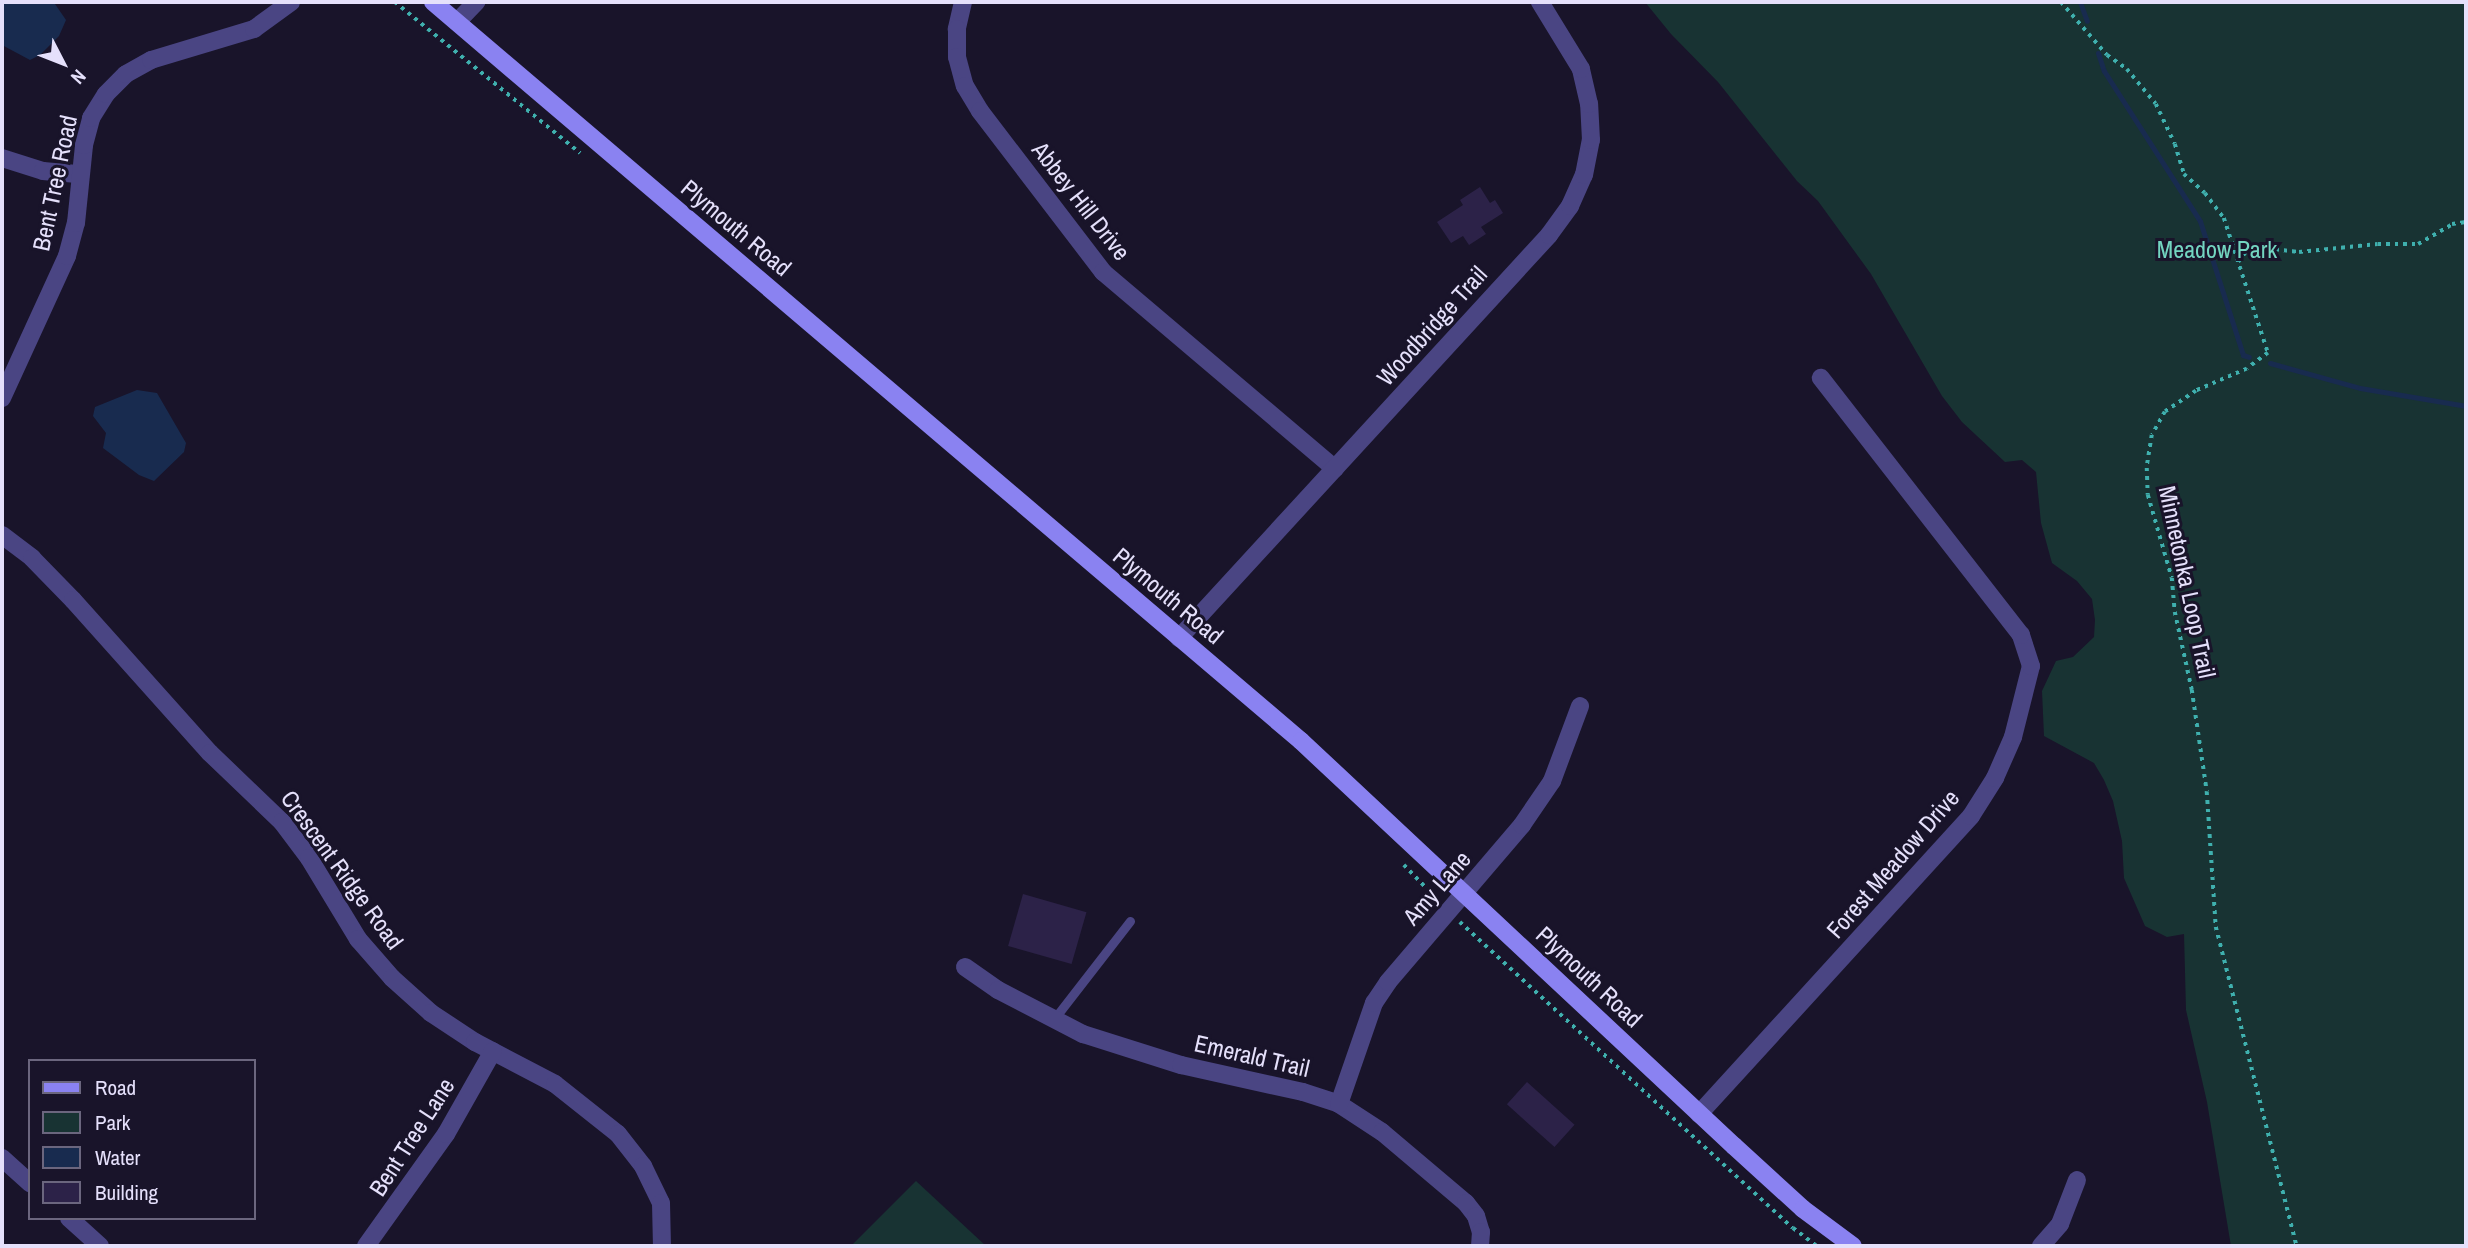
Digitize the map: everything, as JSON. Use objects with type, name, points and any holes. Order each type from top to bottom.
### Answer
[{"type":"main road","name":"Plymouth Road","points":[[433,2],[1301,741],[1699,1114],[1803,1209],[1853,1246]]},
{"type":"street","name":"Bent Tree Road","points":[[2,398],[67,256],[75,223],[80,174],[91,118],[106,94],[126,74],[151,60],[254,29],[291,2]]},
{"type":"street","points":[[457,22],[477,2]]},
{"type":"street","name":"Abbey Hill Drive","points":[[963,2],[957,29],[957,57],[965,86],[980,111],[1103,272],[1335,469]]},
{"type":"street","name":"Woodbridge Trail","points":[[1179,638],[1549,235],[1575,195],[1584,175],[1591,140],[1589,104],[1581,69],[1540,2]]},
{"type":"street","points":[[2,158],[43,171],[80,174]]},
{"type":"street","name":"Forest Meadow Drive","points":[[1699,1114],[1972,817],[1995,778],[2013,737],[2031,666],[2021,635],[1821,378]]},
{"type":"street","name":"Crescent Ridge Road","points":[[2,536],[32,558],[210,753],[282,822],[309,858],[358,939],[391,978],[431,1013],[493,1051],[555,1084],[618,1134],[643,1166],[661,1203],[662,1246]]},
{"type":"street","name":"Amy Lane","points":[[1339,1104],[1374,1003],[1388,982],[1522,825],[1552,781],[1580,706]]},
{"type":"street","name":"Emerald Trail","points":[[965,967],[998,990],[1083,1034],[1181,1065],[1303,1092],[1339,1104],[1382,1132],[1466,1203],[1476,1216],[1481,1233],[1480,1246]]},
{"type":"street","name":"Bent Tree Lane","points":[[366,1246],[446,1134],[493,1051]]},
{"type":"street","points":[[2,1157],[28,1181]]},
{"type":"street","points":[[2041,1246],[2060,1224],[2077,1180]]},
{"type":"street","points":[[71,1220],[100,1246]]},
{"type":"lane","points":[[1054,1019],[1129,921]]},
{"type":"path","points":[[394,2],[582,155]]},
{"type":"path","name":"Minnetonka Loop Trail","points":[[2061,2],[2107,55],[2127,69],[2156,104],[2175,144],[2184,174],[2205,192],[2224,218],[2268,353],[2247,369],[2196,391],[2165,412],[2152,435],[2147,468],[2148,495],[2172,578],[2175,612],[2194,703],[2210,816],[2216,927],[2297,1246]]},
{"type":"path","points":[[2238,262],[2250,246],[2299,252],[2378,244],[2418,244],[2452,224],[2466,222]]},
{"type":"path","points":[[1402,862],[1449,911],[1793,1228],[1817,1246]]},
{"type":"green space","name":"Meadow Park","points":[[1645,2],[2466,2],[2466,1246],[2231,1246],[2207,1102],[2186,1010],[2184,934],[2167,937],[2145,926],[2124,878],[2122,841],[2113,801],[2104,780],[2094,763],[2044,736],[2042,691],[2056,661],[2073,657],[2094,637],[2095,620],[2092,599],[2077,581],[2052,563],[2041,523],[2036,472],[2022,460],[2005,462],[1962,422],[1942,396],[1871,274],[1818,201],[1797,181],[1718,82],[1671,34]]},
{"type":"green space","points":[[916,1181],[986,1246],[851,1246]]},
{"type":"water","points":[[5,2],[55,4],[66,20],[59,36],[40,55],[30,60],[2,45],[2,5]]},
{"type":"water","points":[[137,390],[157,393],[186,443],[184,452],[154,481],[139,475],[103,448],[106,433],[93,416],[95,407]]},
{"type":"building","points":[[1480,187],[1490,203],[1495,200],[1503,213],[1481,227],[1486,234],[1469,245],[1463,236],[1451,243],[1437,222],[1463,205],[1460,200]]},
{"type":"building","points":[[1023,894],[1086,912],[1072,964],[1008,946]]},
{"type":"building","points":[[1527,1082],[1575,1125],[1554,1147],[1507,1104]]},
{"type":"waterway","points":[[2080,2],[2087,21]]},
{"type":"waterway","points":[[2098,53],[2104,71],[2200,221],[2243,355],[2249,357]]},
{"type":"waterway","points":[[2270,363],[2360,388],[2466,406]]}]
